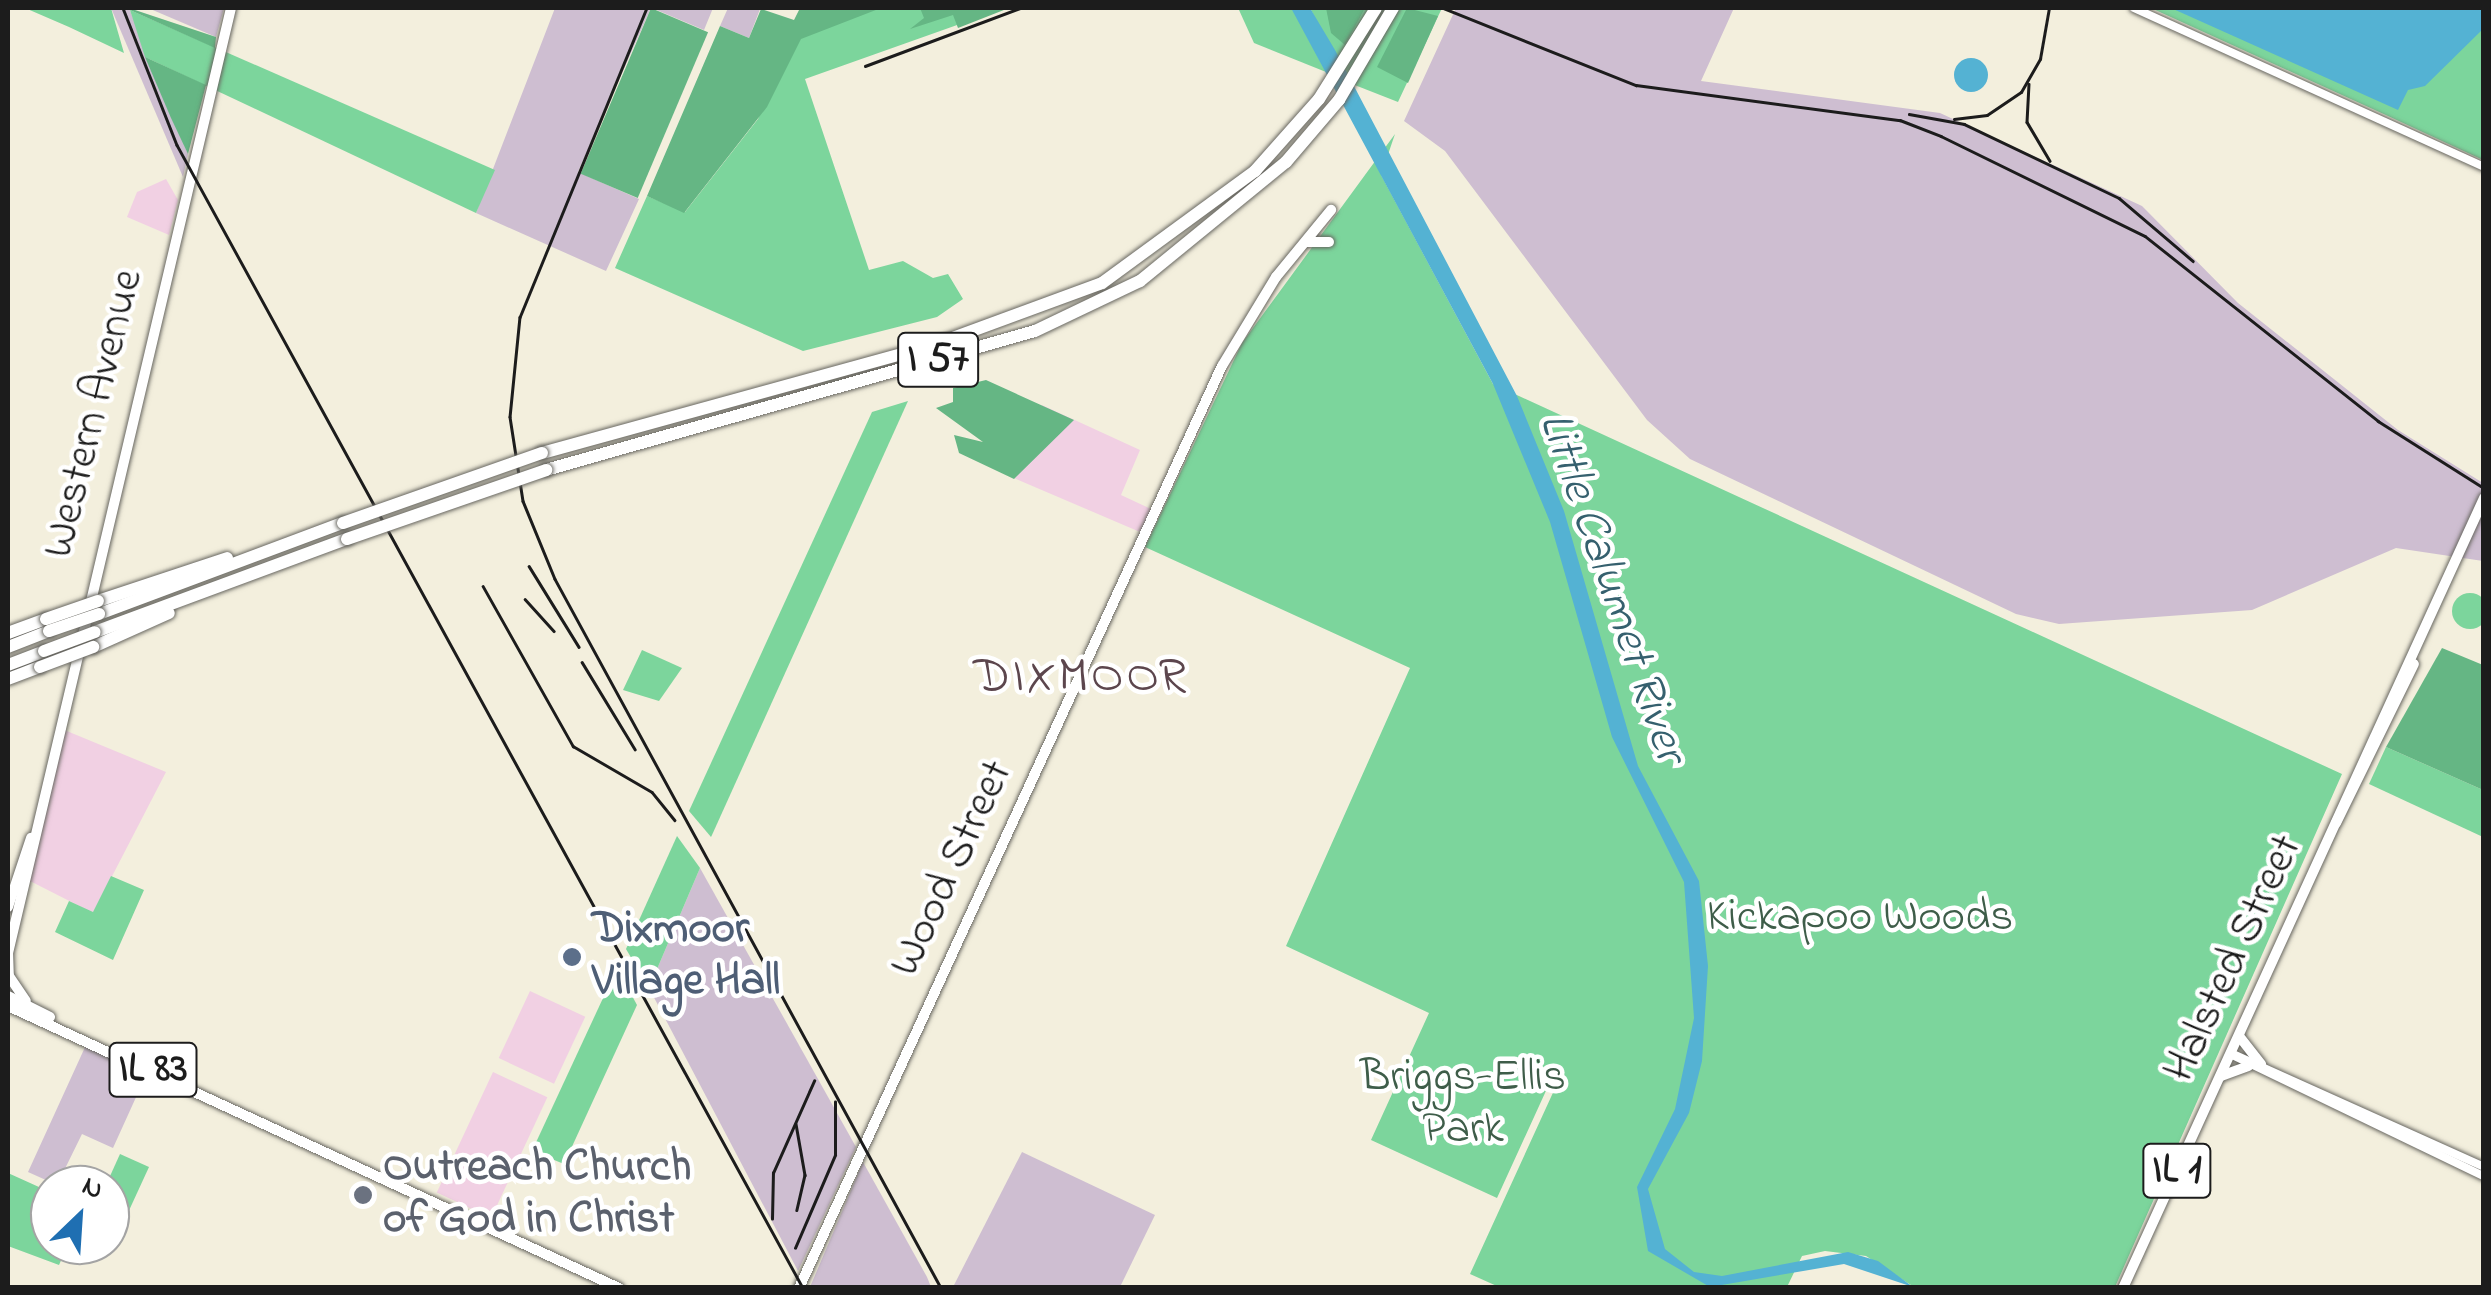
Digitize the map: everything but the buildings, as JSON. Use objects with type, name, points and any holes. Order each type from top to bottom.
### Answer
[{"type":"highway","name":"I 57","points":[[8,647],[48,625],[542,453],[1040,310],[1172,239],[1275,152],[1376,8]]},
{"type":"highway","name":"I 57","points":[[8,665],[44,651],[94,640],[219,586],[546,470],[1035,331],[1174,259],[1286,162],[1339,100],[1393,8]]},
{"type":"highway","points":[[8,633],[48,625]]},
{"type":"highway","points":[[8,679],[94,640]]},
{"type":"main road","name":"Western Avenue","points":[[8,952],[30,838],[230,8]]},
{"type":"main road","name":"Wood Street","points":[[798,1288],[1222,366],[1331,210]]},
{"type":"main road","points":[[1305,242],[1329,242]]},
{"type":"main road","name":"Halsted Street","points":[[2123,1288],[2484,498]]},
{"type":"main road","name":"Halsted Street","points":[[2413,658],[2484,514]]},
{"type":"main road","name":"Western Avenue","points":[[8,907],[30,838]]},
{"type":"main road","points":[[8,952],[13,986],[36,1014]]},
{"type":"main road","name":"IL 83","points":[[8,996],[86,1038],[620,1288]]},
{"type":"main road","name":"IL 83","points":[[8,1006],[36,1014]]},
{"type":"main road","points":[[8,1014],[36,1014]]},
{"type":"main road","points":[[2239,1036],[2261,1064]]},
{"type":"main road","points":[[2220,1076],[2248,1066]]},
{"type":"street","points":[[2134,8],[2484,167]]},
{"type":"street","points":[[2230,1054],[2261,1064],[2484,1166]]},
{"type":"street","points":[[2230,1054],[2248,1066],[2484,1176]]},
{"type":"shaded area","points":[[111,8],[129,8],[188,154],[183,177]]},
{"type":"shaded area","points":[[148,8],[224,8],[216,37]]},
{"type":"shaded area","points":[[555,8],[651,8],[578,172],[639,199],[606,271],[476,213]]},
{"type":"shaded area","points":[[652,8],[713,8],[704,30]]},
{"type":"shaded area","points":[[728,8],[773,8],[760,9],[749,38],[720,26]]},
{"type":"shaded area","points":[[1456,8],[1734,8],[1701,81],[1940,113],[2142,206],[2238,303],[2398,430],[2483,483],[2483,561],[2396,548],[2252,610],[2059,624],[2016,614],[1690,459],[1647,420],[1445,151],[1404,121]]},
{"type":"shaded area","points":[[166,179],[178,200],[169,235],[127,217],[137,192]]},
{"type":"shaded area","points":[[1042,405],[1140,450],[1121,495],[1151,509],[1140,532],[1009,476]]},
{"type":"shaded area","points":[[62,729],[166,772],[93,913],[30,881]]},
{"type":"shaded area","points":[[700,868],[856,1147],[798,1271],[649,988]]},
{"type":"shaded area","points":[[530,991],[585,1017],[554,1084],[499,1058]]},
{"type":"shaded area","points":[[86,1045],[147,1073],[113,1148],[82,1134],[67,1165],[31,1165]]},
{"type":"shaded area","points":[[493,1072],[547,1097],[491,1218],[437,1193]]},
{"type":"shaded area","points":[[1022,1152],[1155,1215],[1120,1287],[953,1287]]},
{"type":"shaded area","points":[[863,1162],[927,1277],[931,1287],[810,1287]]},
{"type":"green space","points":[[25,8],[111,8],[124,53],[69,27]]},
{"type":"green space","points":[[651,8],[708,32],[638,198],[581,174]]},
{"type":"green space","points":[[800,8],[881,8],[801,39],[767,107],[684,213],[647,196],[720,26],[749,38],[761,9],[794,20]]},
{"type":"green space","points":[[807,8],[1005,8],[805,79],[869,270],[903,261],[933,278],[948,274],[963,299],[937,317],[803,351],[615,268],[647,196],[685,212],[758,119]]},
{"type":"green space","points":[[920,8],[1009,8],[958,28],[953,15],[910,29],[924,18]]},
{"type":"green space","points":[[1292,8],[1326,72],[1254,43],[1239,10]]},
{"type":"green space","points":[[1310,8],[1442,8],[1398,102],[1347,82]]},
{"type":"green space","points":[[1326,8],[1365,8],[1345,45],[1331,33]]},
{"type":"green space","points":[[1407,8],[1438,16],[1408,83],[1377,67]]},
{"type":"green space","points":[[2151,8],[2483,8],[2483,160],[2388,116]]},
{"type":"green space","points":[[130,10],[495,170],[476,213],[145,57]]},
{"type":"green space","points":[[130,10],[216,37],[215,48]]},
{"type":"green space","points":[[145,57],[206,85],[188,154],[171,118]]},
{"type":"green space","name":"Kickapoo Woods","points":[[1395,134],[1381,175],[1493,384],[2342,774],[2115,1287],[1914,1287],[1866,1256],[1825,1251],[1802,1256],[1787,1287],[1499,1287],[1470,1274],[1562,1073],[1555,1071],[1497,1198],[1371,1140],[1429,1013],[1286,946],[1410,668],[1145,547],[1242,343]]},
{"type":"green space","points":[[986,380],[1074,420],[1014,479],[959,453],[954,435],[983,442],[936,408],[953,402],[953,388]]},
{"type":"green space","points":[[908,401],[711,837],[689,811],[872,412]]},
{"type":"green space","points":[[2470,593],[2483,598],[2488,611],[2483,624],[2470,629],[2457,624],[2452,611],[2457,598]]},
{"type":"green space","points":[[2442,648],[2483,665],[2483,790],[2386,747]]},
{"type":"green space","points":[[642,650],[682,668],[659,701],[623,690]]},
{"type":"green space","points":[[2386,747],[2483,790],[2483,837],[2369,784]]},
{"type":"green space","points":[[677,836],[700,868],[649,988],[626,949]]},
{"type":"green space","points":[[111,876],[144,890],[113,960],[55,932],[69,901],[93,912]]},
{"type":"green space","points":[[617,968],[637,1005],[564,1164],[532,1151]]},
{"type":"green space","points":[[120,1154],[149,1167],[130,1208],[130,1165],[115,1165]]},
{"type":"green space","points":[[8,1173],[30,1183],[30,1254],[8,1246]]},
{"type":"water","points":[[1291,8],[1310,8],[1335,50],[1517,396],[1564,511],[1638,766],[1699,881],[1708,966],[1702,1061],[1689,1113],[1648,1189],[1665,1249],[1694,1272],[1722,1276],[1848,1252],[1878,1261],[1913,1287],[1844,1264],[1710,1287],[1648,1251],[1637,1187],[1675,1109],[1694,1018],[1684,882],[1612,737],[1550,522],[1493,384]]},
{"type":"water","points":[[2171,8],[2483,8],[2483,29],[2425,86],[2408,90],[2398,110]]},
{"type":"water","points":[[1971,58],[1983,63],[1988,75],[1983,87],[1971,92],[1959,87],[1954,75],[1959,63]]},
{"type":"railway","points":[[123,8],[177,145],[803,1288]]},
{"type":"railway","points":[[647,8],[520,317],[510,417],[523,501],[555,579],[941,1288]]},
{"type":"railway","points":[[865,66],[1020,8]]},
{"type":"railway","points":[[1443,8],[1636,85],[1900,120],[1941,136],[2145,236],[2378,421],[2484,488]]},
{"type":"railway","points":[[1954,119],[1987,115],[2021,92],[2040,59],[2049,8]]},
{"type":"railway","points":[[2029,84],[2027,122],[2050,161]]},
{"type":"railway","points":[[1909,114],[1964,124],[2119,198],[2193,261]]},
{"type":"railway","points":[[529,566],[579,647]]},
{"type":"railway","points":[[483,586],[573,746],[652,792],[675,820]]},
{"type":"railway","points":[[525,599],[554,631]]},
{"type":"railway","points":[[582,662],[635,749]]},
{"type":"railway","points":[[772,1219],[773,1173],[814,1081]]},
{"type":"railway","points":[[795,1248],[835,1155],[835,1102]]},
{"type":"railway","points":[[796,1124],[805,1175],[797,1210]]},
{"type":"place","name":"Dixmoor Village Hall","points":[[572,957]]},
{"type":"place","name":"Outreach Church of God in Christ","points":[[363,1195]]},
{"type":"district","name":"DIXMOOR","points":[[1081,678]]},
{"type":"water label","name":"Little Calumet River","points":[[1611,588]]},
{"type":"park label","name":"Briggs-Ellis Park","points":[[1463,1105]]}]
